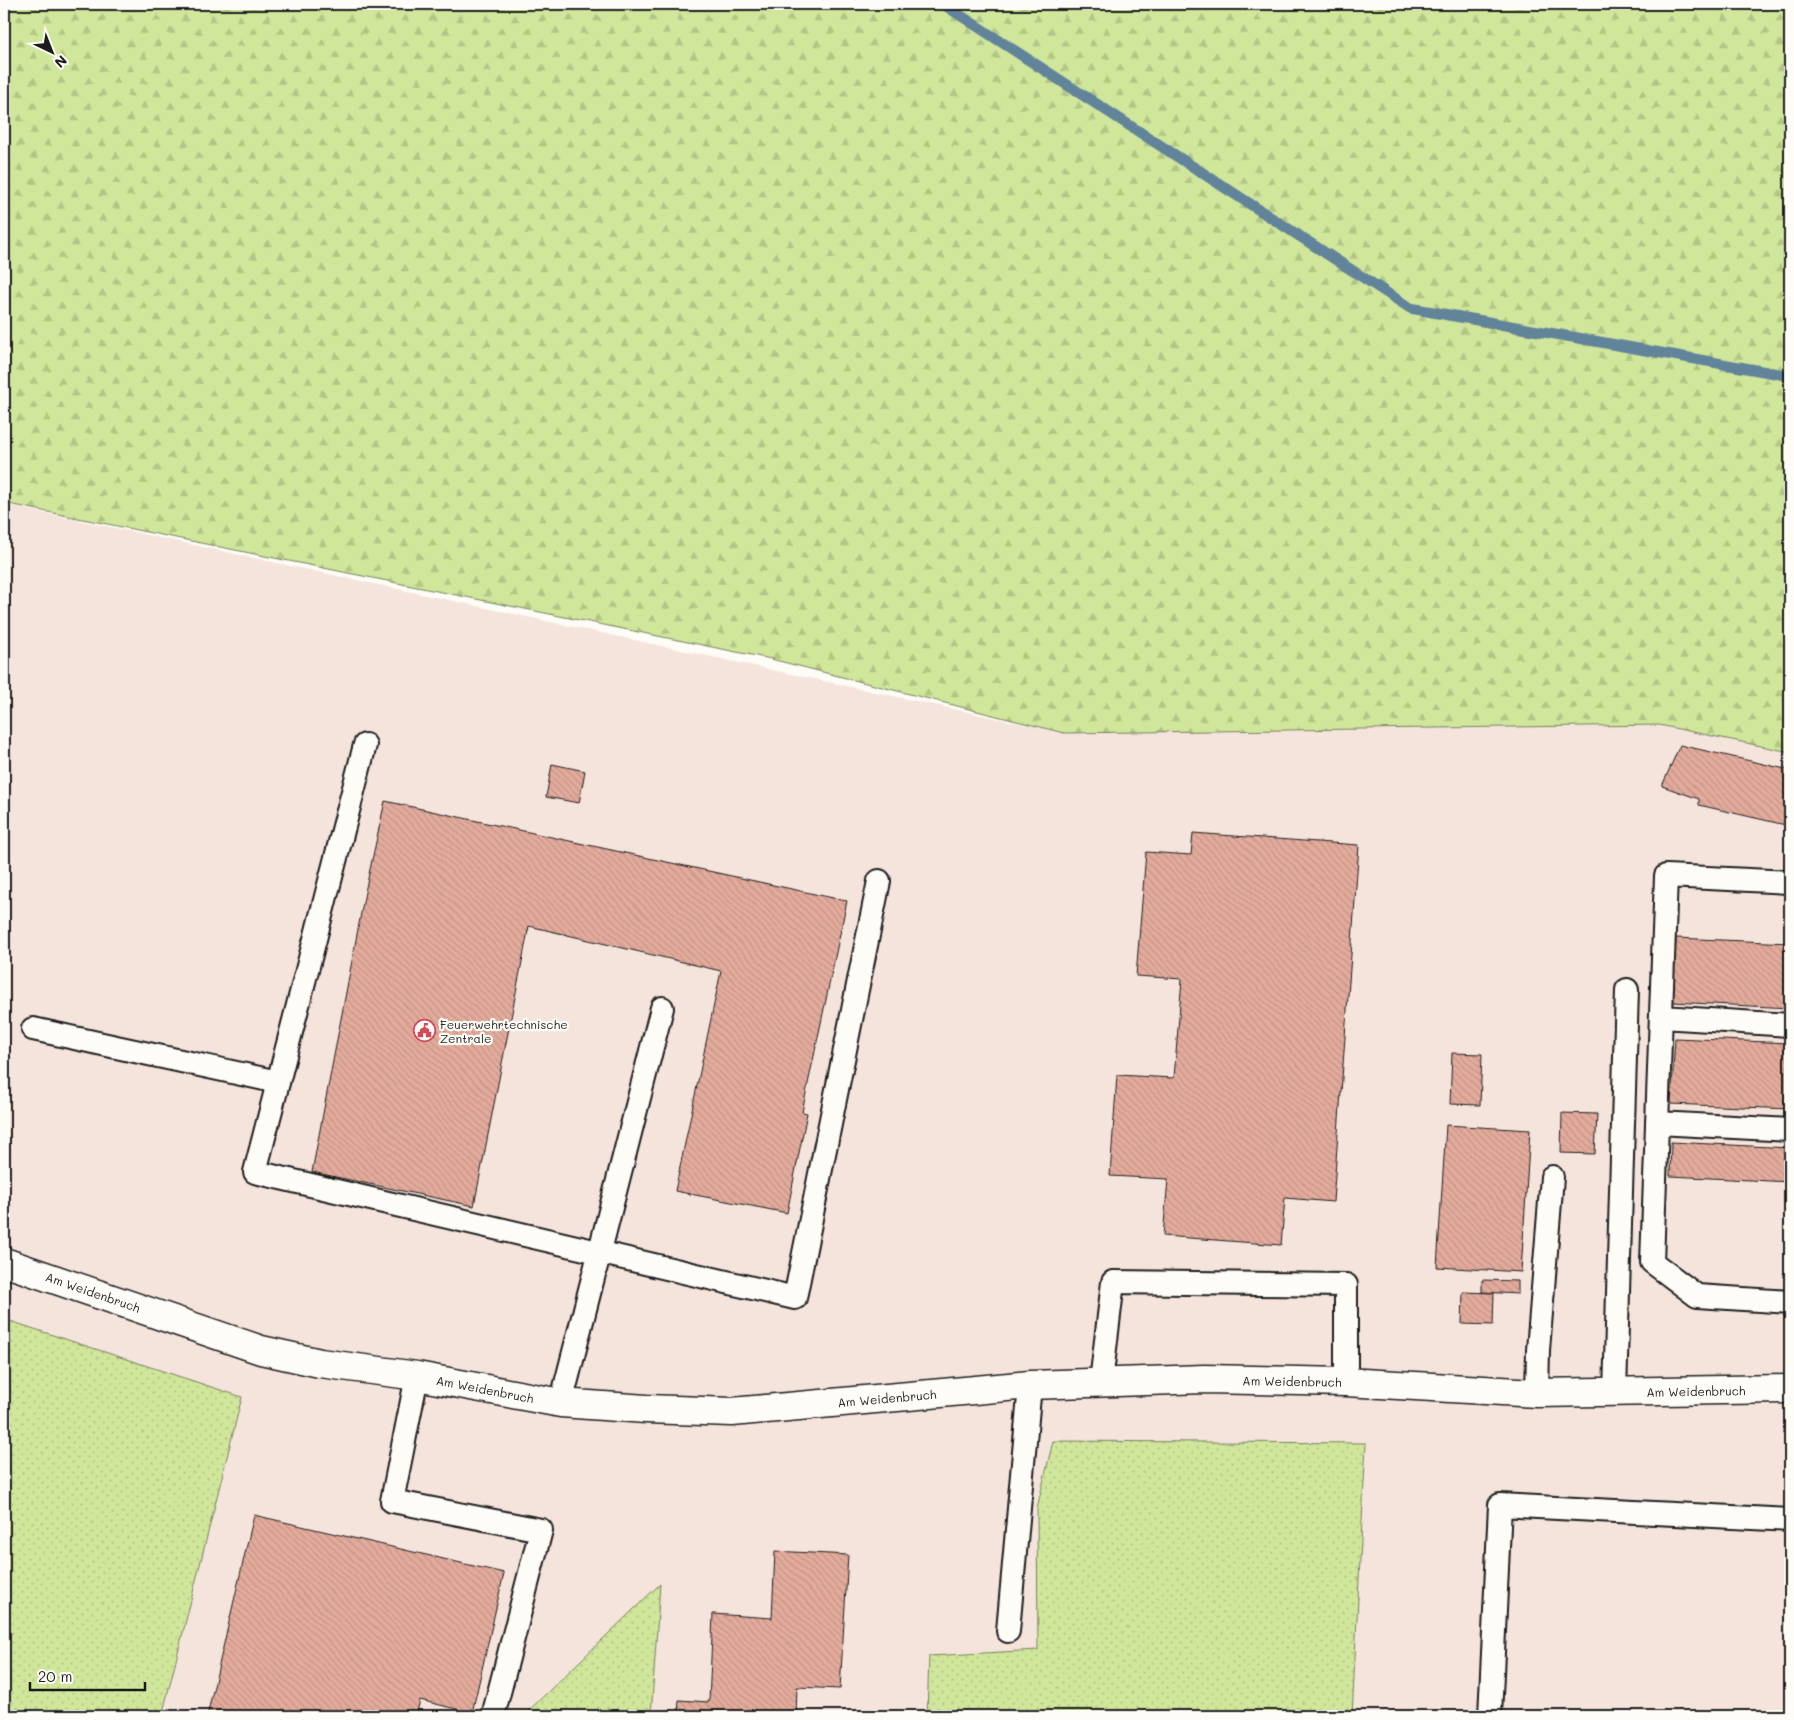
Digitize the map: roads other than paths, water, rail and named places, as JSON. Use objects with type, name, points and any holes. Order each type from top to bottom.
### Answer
[{"type":"street","name":"Am Weidenbruch","points":[[4,1262],[261,1350],[320,1363],[417,1376],[561,1403],[646,1409],[732,1412],[1030,1384],[1204,1379],[1346,1382],[1537,1393],[1790,1389]]},
{"type":"lane","points":[[365,745],[255,1172],[795,1298],[879,882]]},
{"type":"lane","points":[[1790,882],[1666,876],[1652,1262],[1696,1296],[1790,1302]]},
{"type":"lane","points":[[1615,1393],[1627,990]]},
{"type":"lane","points":[[561,1403],[662,1008]]},
{"type":"lane","points":[[1661,1017],[1790,1025]]},
{"type":"lane","points":[[33,1029],[278,1082]]},
{"type":"lane","points":[[1657,1124],[1790,1130]]},
{"type":"lane","points":[[1537,1393],[1538,1350],[1552,1177]]},
{"type":"lane","points":[[1101,1382],[1113,1282],[1346,1285],[1346,1382]]},
{"type":"lane","points":[[417,1376],[392,1501],[541,1530],[493,1716]]},
{"type":"lane","points":[[1008,1631],[1030,1384]]},
{"type":"lane","points":[[1490,1716],[1500,1505],[1790,1520]]},
{"type":"waterway","points":[[943,4],[1410,308],[1790,376]]},
{"type":"place","name":"Feuerwehrtechnische Zentrale","points":[[424,1031]]}]
